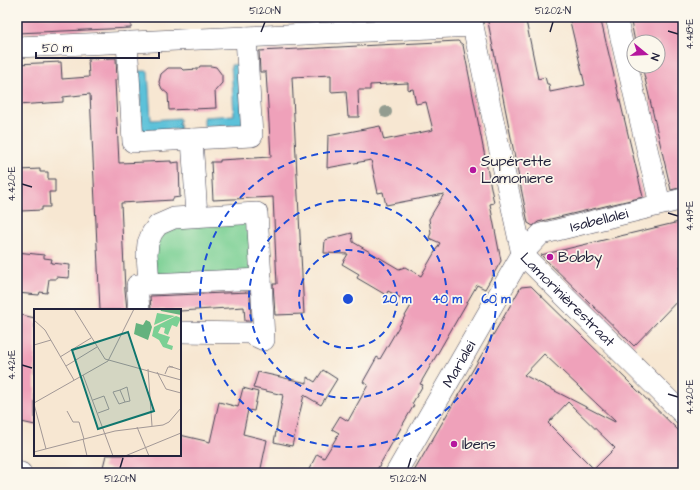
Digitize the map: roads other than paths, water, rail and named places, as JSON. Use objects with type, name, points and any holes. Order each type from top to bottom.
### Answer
[{"type":"street","points":[[616,17],[660,204]]},
{"type":"street","points":[[17,47],[246,37],[472,21]]},
{"type":"street","name":"Lamorinièrestraat","points":[[472,21],[522,254],[683,414]]},
{"type":"street","points":[[127,42],[133,142],[252,136],[246,37]]},
{"type":"street","points":[[192,139],[197,216]]},
{"type":"street","name":"Isabellalei","points":[[522,254],[541,234],[683,199]]},
{"type":"street","points":[[149,284],[147,254],[148,243],[152,233],[158,225],[166,220],[174,218],[257,213],[264,340],[249,333],[181,332]]},
{"type":"street","name":"Marialei","points":[[396,473],[522,254]]},
{"type":"street","points":[[139,309],[137,285],[261,279]]},
{"type":"street","points":[[17,472],[21,473]]},
{"type":"water","points":[[240,64],[243,125],[204,127],[204,117],[234,115],[231,65]]},
{"type":"water","points":[[139,71],[148,71],[151,120],[179,118],[180,129],[142,131]]},
{"type":"place","name":"Supérette Lamoniere","points":[[473,170]]},
{"type":"place","name":"Bobby","points":[[550,257]]},
{"type":"place","name":"Ibens","points":[[454,444]]}]
